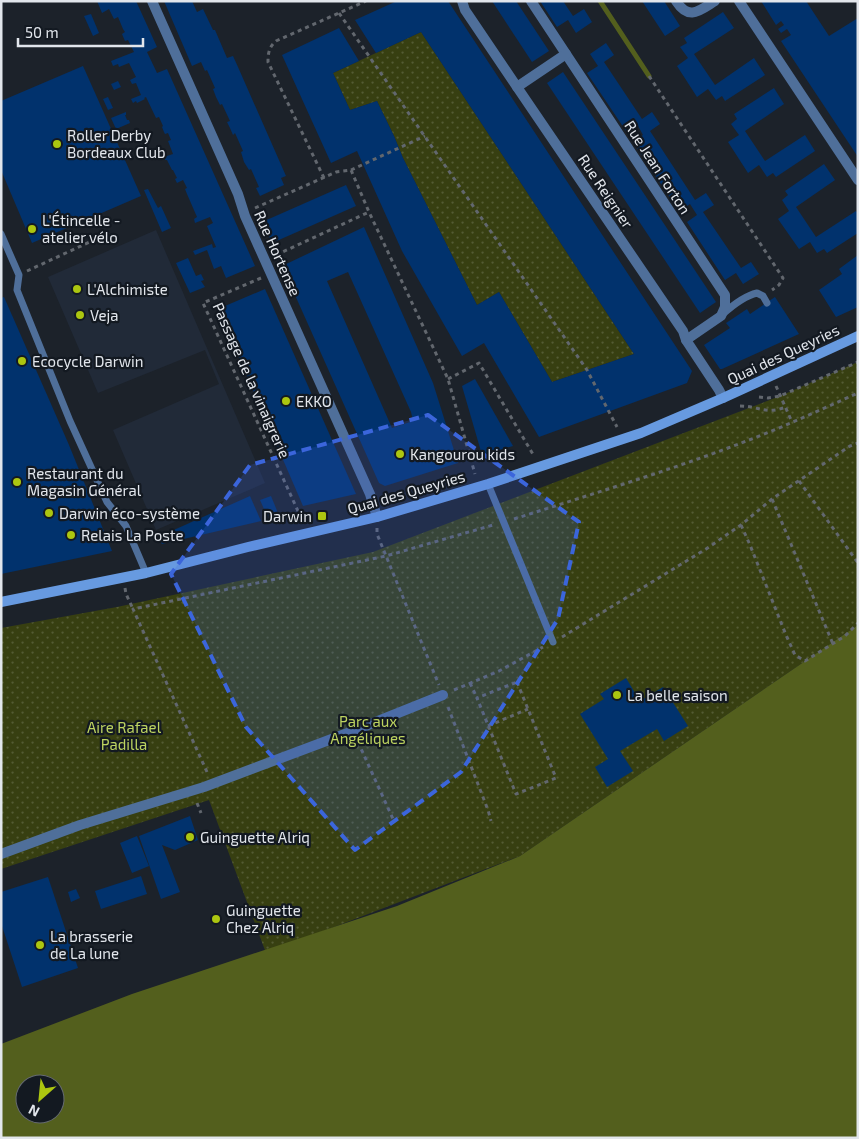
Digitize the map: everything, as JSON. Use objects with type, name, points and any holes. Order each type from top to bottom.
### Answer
[{"type":"main road","name":"Quai des Queyries","points":[[1,602],[146,573],[377,517],[483,486],[641,433],[723,398],[858,336]]},
{"type":"street","name":"Rue Hortense","points":[[152,1],[238,194],[245,216],[264,260],[370,494],[377,517]]},
{"type":"street","name":"Rue Reignier","points":[[462,1],[517,87],[683,331],[686,340],[720,390],[723,398]]},
{"type":"street","name":"Rue Jean Forton","points":[[531,1],[725,295],[725,307],[721,316]]},
{"type":"street","points":[[676,1],[682,9],[690,13],[698,12],[714,1]]},
{"type":"street","points":[[739,1],[858,180]]},
{"type":"street","points":[[517,87],[566,54]]},
{"type":"street","points":[[686,340],[721,316]]},
{"type":"street","points":[[1,854],[80,825],[204,787],[443,695]]},
{"type":"lane","points":[[1,234],[19,275],[17,290],[70,421],[107,502],[126,526],[146,573]]},
{"type":"lane","points":[[721,316],[751,295],[757,293],[765,299]]},
{"type":"lane","points":[[483,486],[503,522],[553,642]]},
{"type":"path","points":[[324,178],[268,62],[268,52],[271,44],[276,41],[366,1]]},
{"type":"path","points":[[339,13],[588,370],[623,439]]},
{"type":"path","points":[[649,76],[783,278],[780,285],[765,299]]},
{"type":"path","points":[[245,216],[256,207],[336,172],[351,170],[425,136]]},
{"type":"path","points":[[351,170],[448,379],[483,486]]},
{"type":"path","points":[[264,260],[369,212]]},
{"type":"path","points":[[19,275],[109,233]]},
{"type":"path","name":"Passage de la vinaigrerie","points":[[271,274],[203,303],[308,533]]},
{"type":"path","points":[[792,422],[780,396],[858,362]]},
{"type":"path","points":[[448,379],[479,363],[541,467]]},
{"type":"path","points":[[133,609],[386,556],[503,522],[657,473],[748,440],[858,393]]},
{"type":"path","points":[[443,695],[499,671],[553,642],[690,559],[741,524],[772,499],[850,446],[858,443]]},
{"type":"path","points":[[799,481],[858,563]]},
{"type":"path","points":[[772,499],[833,644]]},
{"type":"path","points":[[377,517],[377,534],[443,695],[491,821]]},
{"type":"path","points":[[741,524],[796,655],[805,662],[845,636],[858,623]]},
{"type":"path","points":[[123,578],[126,594],[207,772]]},
{"type":"path","points":[[470,684],[516,794],[556,778],[517,682],[477,698]]},
{"type":"path","points":[[488,726],[528,709]]},
{"type":"path","points":[[357,739],[392,819]]},
{"type":"highlighted area","points":[[428,415],[579,522],[558,619],[461,772],[355,850],[246,727],[171,574],[250,465]]},
{"type":"shaded area","name":"Darwin","points":[[156,230],[265,483],[156,530],[113,430],[219,384],[205,350],[98,393],[48,277]]},
{"type":"shaded area","points":[[858,625],[858,1138],[1,1138],[1,1044],[132,994],[397,906],[520,856]]},
{"type":"green space","points":[[421,32],[634,354],[552,382],[499,292],[477,305],[403,158],[377,101],[350,110],[333,73]]},
{"type":"green space","name":"Parc aux Angéliques","points":[[858,362],[858,625],[520,856],[266,953],[209,800],[1,869],[1,628],[117,607],[373,552],[780,396]]},
{"type":"building","points":[[97,1],[136,1],[157,47],[147,52],[157,73],[167,69],[255,266],[226,278],[221,266],[214,269],[207,250],[195,255],[193,251],[212,244],[213,248],[216,247],[207,226],[213,223],[210,217],[195,223],[194,219],[197,217],[185,189],[187,188],[183,180],[177,183],[173,170],[164,157],[173,154],[168,141],[171,140],[168,133],[165,134],[159,117],[156,118],[146,97],[137,103],[136,101],[133,103],[131,99],[141,95],[136,83],[132,84],[130,80],[136,77],[129,63],[119,67],[118,64],[113,66],[111,61],[134,52],[128,40],[125,41],[122,34],[125,32],[118,17],[114,19],[109,9],[102,13]]},
{"type":"building","points":[[164,1],[192,1],[197,12],[203,9],[213,30],[215,30],[227,58],[233,56],[286,176],[281,178],[284,185],[260,196],[256,188],[259,187],[251,169],[249,170],[244,162],[241,152],[243,151],[235,133],[233,135],[227,122],[230,121],[222,104],[220,105],[216,97],[213,89],[215,88],[207,70],[205,71],[201,62],[192,66]]},
{"type":"building","points":[[397,1],[448,1],[692,371],[687,383],[539,437],[484,343],[462,356],[402,251],[357,151],[331,163],[282,55],[339,28],[359,61],[333,73],[350,110],[377,101],[403,158],[477,305],[499,292],[552,382],[634,354],[421,32],[376,53],[355,20]]},
{"type":"building","points":[[492,1],[516,1],[549,51],[532,62]]},
{"type":"building","points":[[540,1],[563,1],[573,16],[584,9],[592,22],[576,33],[568,20],[557,27]]},
{"type":"building","points":[[642,1],[664,1],[680,26],[665,36]]},
{"type":"building","points":[[761,1],[806,1],[829,36],[858,18],[858,157],[781,41],[791,35],[787,29],[781,33],[778,29],[784,25],[781,21],[776,25]]},
{"type":"building","points":[[723,12],[734,28],[694,54],[715,85],[754,58],[765,75],[725,101],[722,96],[716,100],[708,89],[697,97],[677,66],[688,58],[680,47],[687,43],[684,38]]},
{"type":"building","points":[[91,14],[99,33],[93,36],[84,16]]},
{"type":"building","points":[[606,43],[614,55],[604,62],[642,119],[652,112],[660,124],[650,131],[695,200],[706,193],[714,205],[703,212],[741,268],[751,262],[759,274],[743,284],[736,273],[725,280],[687,222],[697,215],[690,204],[679,211],[633,142],[643,135],[637,124],[626,131],[587,73],[598,66],[590,54]]},
{"type":"building","points":[[83,66],[141,196],[32,243],[1,170],[1,101]]},
{"type":"building","points":[[563,72],[716,302],[700,313],[547,83]]},
{"type":"building","points":[[118,81],[121,87],[114,90],[111,84]]},
{"type":"building","points":[[774,88],[784,104],[745,131],[765,161],[805,135],[815,151],[776,177],[773,173],[767,177],[759,165],[748,173],[728,142],[739,135],[731,124],[737,119],[734,114]]},
{"type":"building","points":[[108,97],[113,108],[108,110],[103,99]]},
{"type":"building","points":[[126,112],[125,115],[130,123],[116,129],[111,118]]},
{"type":"building","points":[[824,164],[835,180],[796,207],[816,237],[856,211],[858,214],[858,233],[827,253],[824,249],[817,253],[810,242],[799,249],[778,219],[789,211],[782,200],[788,195],[785,191]]},
{"type":"building","points":[[346,185],[356,206],[272,243],[262,222]]},
{"type":"building","points":[[148,189],[158,208],[161,206],[171,228],[162,232],[144,190]]},
{"type":"building","points":[[364,227],[433,383],[458,463],[385,486],[379,483],[282,266]],"holes":[[[348,272],[411,412],[413,421],[392,428],[327,281]]]},
{"type":"building","points":[[858,255],[858,307],[836,317],[819,290],[842,274],[839,269]]},
{"type":"building","points":[[188,258],[196,276],[201,274],[204,280],[201,281],[205,287],[190,293],[176,263]]},
{"type":"building","name":"EKKO","points":[[265,289],[356,494],[303,506],[218,309]]},
{"type":"building","name":"Darwin éco-système","points":[[4,297],[69,445],[112,551],[1,574],[1,298]]},
{"type":"building","points":[[775,297],[799,334],[720,369],[704,345],[730,328],[726,323],[747,309],[750,314]]},
{"type":"building","points":[[475,379],[513,446],[482,455],[462,386]]},
{"type":"building","points":[[250,496],[261,521],[162,544],[158,537]]},
{"type":"building","points":[[271,496],[278,513],[267,516],[260,500]]},
{"type":"building","points":[[626,678],[640,701],[663,687],[688,726],[664,741],[657,729],[620,751],[633,771],[607,787],[595,767],[608,759],[580,714],[604,699],[600,694]]},
{"type":"building","points":[[190,816],[198,840],[175,850],[162,845],[180,892],[161,899],[139,836]]},
{"type":"building","points":[[137,836],[149,866],[132,873],[120,843]]},
{"type":"building","points":[[141,876],[147,894],[101,909],[95,891]]},
{"type":"building","name":"La brasserie de La lune","points":[[48,877],[78,968],[22,987],[1,923],[1,892]]},
{"type":"building","points":[[76,889],[80,898],[71,902],[68,892]]},
{"type":"waterway","points":[[600,1],[649,76]]},
{"type":"place","name":"Roller Derby Bordeaux Club","points":[[57,144]]},
{"type":"place","name":"L'Étincelle - atelier vélo","points":[[32,229]]},
{"type":"place","name":"L'Alchimiste","points":[[77,289]]},
{"type":"place","name":"Veja","points":[[80,315]]},
{"type":"place","name":"Ecocycle Darwin","points":[[22,361]]},
{"type":"place","name":"EKKO","points":[[286,401]]},
{"type":"place","name":"Kangourou kids","points":[[400,454]]},
{"type":"place","name":"Restaurant du Magasin Général","points":[[17,482]]},
{"type":"place","name":"Darwin éco-système","points":[[49,513]]},
{"type":"place","name":"Darwin","points":[[322,516]]},
{"type":"place","name":"Relais La Poste","points":[[71,535]]},
{"type":"place","name":"La belle saison","points":[[617,695]]},
{"type":"place","name":"Guinguette Alriq","points":[[190,837]]},
{"type":"place","name":"Guinguette Chez Alriq","points":[[216,919]]},
{"type":"place","name":"La brasserie de La lune","points":[[40,945]]},
{"type":"park label","name":"Aire Rafael Padilla","points":[[124,736]]}]
